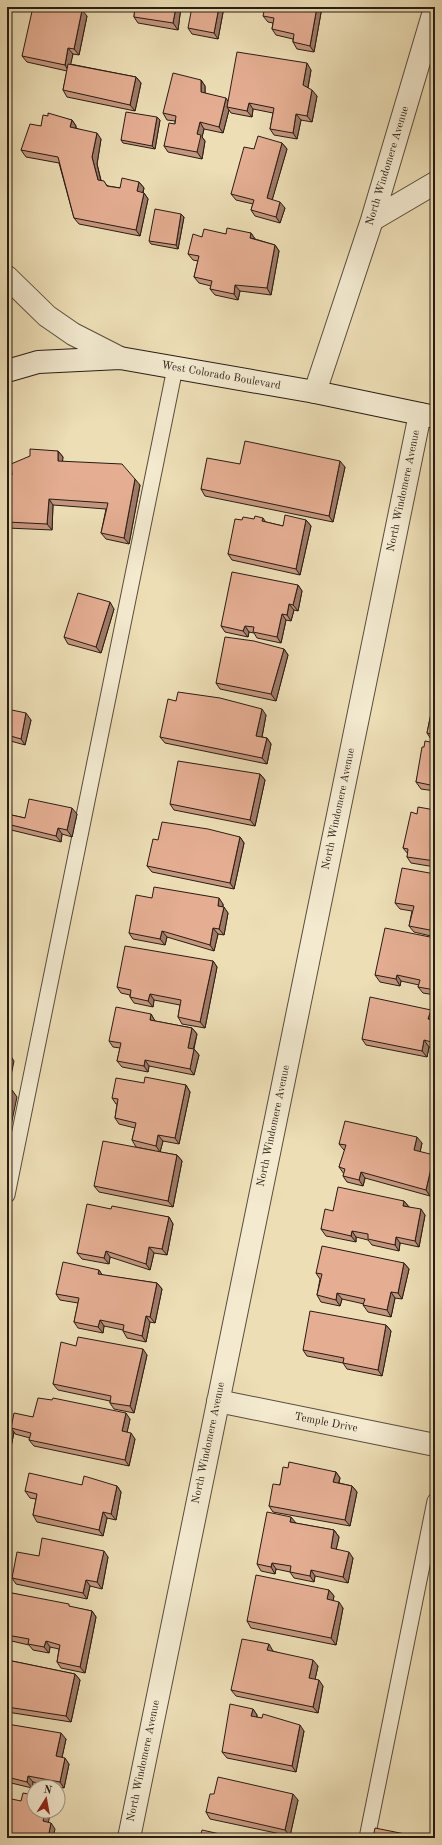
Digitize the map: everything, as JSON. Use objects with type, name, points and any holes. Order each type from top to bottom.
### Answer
[{"type":"street","name":"North Windomere Avenue","points":[[315,392],[372,220],[435,8]]},
{"type":"street","points":[[372,220],[435,183]]},
{"type":"street","points":[[7,277],[46,316],[73,334],[120,358]]},
{"type":"street","name":"West Colorado Boulevard","points":[[7,371],[38,362],[120,358],[315,392],[427,415]]},
{"type":"street","name":"North Windomere Avenue","points":[[128,1838],[218,1401],[427,415]]},
{"type":"street","name":"Temple Drive","points":[[218,1401],[435,1445]]},
{"type":"lane","points":[[7,1195],[175,368]]},
{"type":"lane","points":[[367,1838],[435,1501]]},
{"type":"building","points":[[33,7],[68,7],[82,10],[74,49],[68,48],[65,65],[22,56]]},
{"type":"building","points":[[135,7],[176,7],[173,23],[134,17]]},
{"type":"building","points":[[192,7],[219,7],[214,33],[188,28]]},
{"type":"building","points":[[265,7],[317,7],[310,46],[293,42],[294,34],[272,29],[274,18],[263,16]]},
{"type":"building","points":[[237,52],[307,63],[303,85],[312,90],[307,116],[296,114],[293,133],[270,129],[274,108],[249,103],[247,111],[227,107]]},
{"type":"building","points":[[68,64],[136,77],[130,105],[63,90]]},
{"type":"building","points":[[173,73],[201,80],[201,92],[226,98],[219,127],[200,122],[197,134],[201,135],[197,152],[164,146],[169,123],[175,124],[176,116],[163,113]]},
{"type":"building","points":[[126,112],[157,117],[152,146],[121,140]]},
{"type":"building","points":[[48,113],[72,120],[70,127],[97,133],[92,157],[98,180],[104,181],[107,186],[120,188],[122,178],[139,182],[137,191],[144,193],[136,230],[74,218],[58,157],[21,150],[30,124],[41,126],[43,115],[48,116]]},
{"type":"building","points":[[258,136],[282,143],[267,198],[280,202],[276,217],[251,210],[254,200],[231,194],[244,147],[254,149]]},
{"type":"building","points":[[155,209],[181,214],[176,245],[149,241]]},
{"type":"building","points":[[227,228],[251,233],[250,238],[275,245],[267,288],[235,285],[234,294],[210,289],[212,281],[194,277],[199,256],[188,254],[193,234],[202,237],[204,229],[226,234]]},
{"type":"building","points":[[245,441],[340,461],[329,516],[201,489],[207,458],[240,464]]},
{"type":"building","points":[[30,449],[58,451],[58,461],[122,464],[135,479],[124,538],[101,533],[108,503],[49,499],[47,524],[7,522],[7,475],[12,475],[11,464],[30,456]]},
{"type":"building","points":[[285,515],[306,520],[296,569],[228,554],[235,519],[242,520],[243,517],[254,519],[255,516],[263,518],[262,521],[283,526]]},
{"type":"building","points":[[232,572],[298,585],[293,605],[289,604],[287,615],[282,614],[277,637],[253,632],[254,627],[245,626],[243,631],[221,626]]},
{"type":"building","points":[[78,593],[110,602],[96,647],[64,637]]},
{"type":"building","points":[[225,637],[254,641],[284,649],[271,694],[216,683]]},
{"type":"building","points":[[178,692],[220,698],[262,709],[256,736],[267,738],[262,758],[160,737],[168,699],[176,701]]},
{"type":"building","points":[[435,694],[435,735],[427,733]]},
{"type":"building","points":[[7,709],[26,713],[21,739],[7,735]]},
{"type":"building","points":[[425,741],[435,743],[435,786],[416,782],[422,747],[424,747]]},
{"type":"building","points":[[178,761],[260,774],[250,820],[170,804]]},
{"type":"building","points":[[29,799],[72,808],[67,830],[58,828],[56,836],[7,824],[7,814],[25,818]]},
{"type":"building","points":[[418,807],[435,810],[435,861],[407,857],[408,849],[403,848],[411,812],[417,814]]},
{"type":"building","points":[[162,822],[208,829],[240,837],[230,883],[147,866],[153,839],[158,840]]},
{"type":"building","points":[[402,868],[435,874],[435,931],[409,926],[414,906],[395,903]]},
{"type":"building","points":[[154,887],[219,898],[218,906],[224,907],[219,929],[213,928],[210,945],[162,931],[160,939],[129,933],[136,895],[152,898]]},
{"type":"building","points":[[385,928],[435,938],[435,990],[418,987],[420,980],[397,975],[396,979],[375,975]]},
{"type":"building","points":[[125,946],[213,961],[200,1022],[178,1017],[181,1000],[150,994],[148,1001],[130,997],[131,990],[117,987]]},
{"type":"building","points":[[370,997],[431,1010],[428,1019],[435,1020],[435,1043],[424,1040],[422,1051],[362,1039]]},
{"type":"building","points":[[116,1007],[151,1014],[150,1020],[192,1028],[188,1048],[194,1049],[190,1069],[145,1060],[144,1066],[117,1061],[121,1043],[109,1041]]},
{"type":"building","points":[[7,1054],[10,1055],[7,1070]]},
{"type":"building","points":[[145,1077],[186,1085],[175,1138],[158,1135],[156,1146],[132,1140],[136,1123],[115,1118],[118,1099],[112,1098],[116,1078],[144,1083]]},
{"type":"building","points":[[7,1089],[12,1090],[7,1118]]},
{"type":"building","points":[[345,1121],[417,1137],[414,1150],[434,1155],[426,1190],[361,1172],[359,1180],[343,1176],[345,1169],[339,1167],[346,1145],[339,1144]]},
{"type":"building","points":[[103,1141],[177,1155],[168,1201],[94,1186]]},
{"type":"building","points":[[338,1187],[404,1201],[403,1206],[421,1209],[415,1241],[396,1237],[395,1245],[368,1239],[368,1234],[352,1231],[351,1236],[321,1229],[325,1209],[333,1211]]},
{"type":"building","points":[[87,1204],[111,1209],[112,1206],[169,1217],[162,1249],[149,1247],[146,1264],[106,1251],[104,1258],[77,1253]]},
{"type":"building","points":[[322,1246],[404,1263],[398,1293],[391,1292],[387,1310],[363,1305],[365,1299],[337,1293],[336,1300],[317,1295],[322,1274],[316,1273]]},
{"type":"building","points":[[63,1262],[99,1270],[98,1274],[157,1283],[150,1317],[146,1316],[142,1336],[123,1331],[124,1325],[100,1320],[98,1327],[74,1322],[79,1298],[56,1294]]},
{"type":"building","points":[[310,1311],[386,1325],[378,1370],[343,1363],[344,1358],[303,1350]]},
{"type":"building","points":[[78,1337],[143,1349],[130,1406],[110,1403],[111,1396],[53,1384],[61,1342],[76,1346]]},
{"type":"building","points":[[38,1398],[52,1400],[53,1398],[126,1413],[122,1431],[131,1433],[125,1460],[29,1440],[31,1433],[11,1428],[14,1413],[33,1417]]},
{"type":"building","points":[[7,1421],[10,1422],[7,1438]]},
{"type":"building","points":[[289,1462],[336,1472],[333,1482],[352,1486],[345,1520],[269,1506],[273,1484],[280,1485],[283,1467],[288,1468]]},
{"type":"building","points":[[29,1473],[82,1485],[84,1476],[117,1486],[111,1514],[103,1512],[99,1530],[33,1515],[37,1494],[25,1491]]},
{"type":"building","points":[[267,1512],[291,1517],[290,1522],[334,1530],[331,1548],[349,1552],[343,1577],[311,1570],[310,1576],[290,1572],[291,1566],[272,1563],[271,1567],[257,1564]]},
{"type":"building","points":[[42,1538],[104,1551],[97,1582],[86,1580],[83,1593],[12,1578],[17,1552],[39,1556]]},
{"type":"building","points":[[256,1575],[329,1590],[327,1599],[339,1602],[331,1638],[247,1621]]},
{"type":"building","points":[[7,1592],[69,1604],[69,1606],[92,1611],[80,1667],[57,1662],[60,1645],[46,1641],[44,1647],[28,1644],[29,1639],[7,1635]]},
{"type":"building","points":[[242,1639],[269,1644],[267,1650],[313,1660],[309,1678],[319,1680],[313,1707],[231,1690]]},
{"type":"building","points":[[7,1660],[75,1674],[66,1716],[7,1707]]},
{"type":"building","points":[[230,1704],[253,1709],[251,1716],[262,1718],[263,1714],[300,1725],[292,1766],[222,1752]]},
{"type":"building","points":[[7,1724],[61,1733],[56,1756],[65,1758],[61,1779],[44,1779],[28,1776],[26,1782],[7,1777]]},
{"type":"building","points":[[218,1777],[293,1794],[285,1830],[206,1812],[210,1794],[214,1794]]},
{"type":"building","points":[[23,1793],[26,1794],[26,1819],[43,1819],[43,1821],[51,1823],[48,1838],[7,1837],[7,1798],[21,1801]]},
{"type":"building","points":[[375,1828],[420,1837],[420,1838],[373,1838]]},
{"type":"building","points":[[202,1830],[238,1838],[200,1838]]}]
